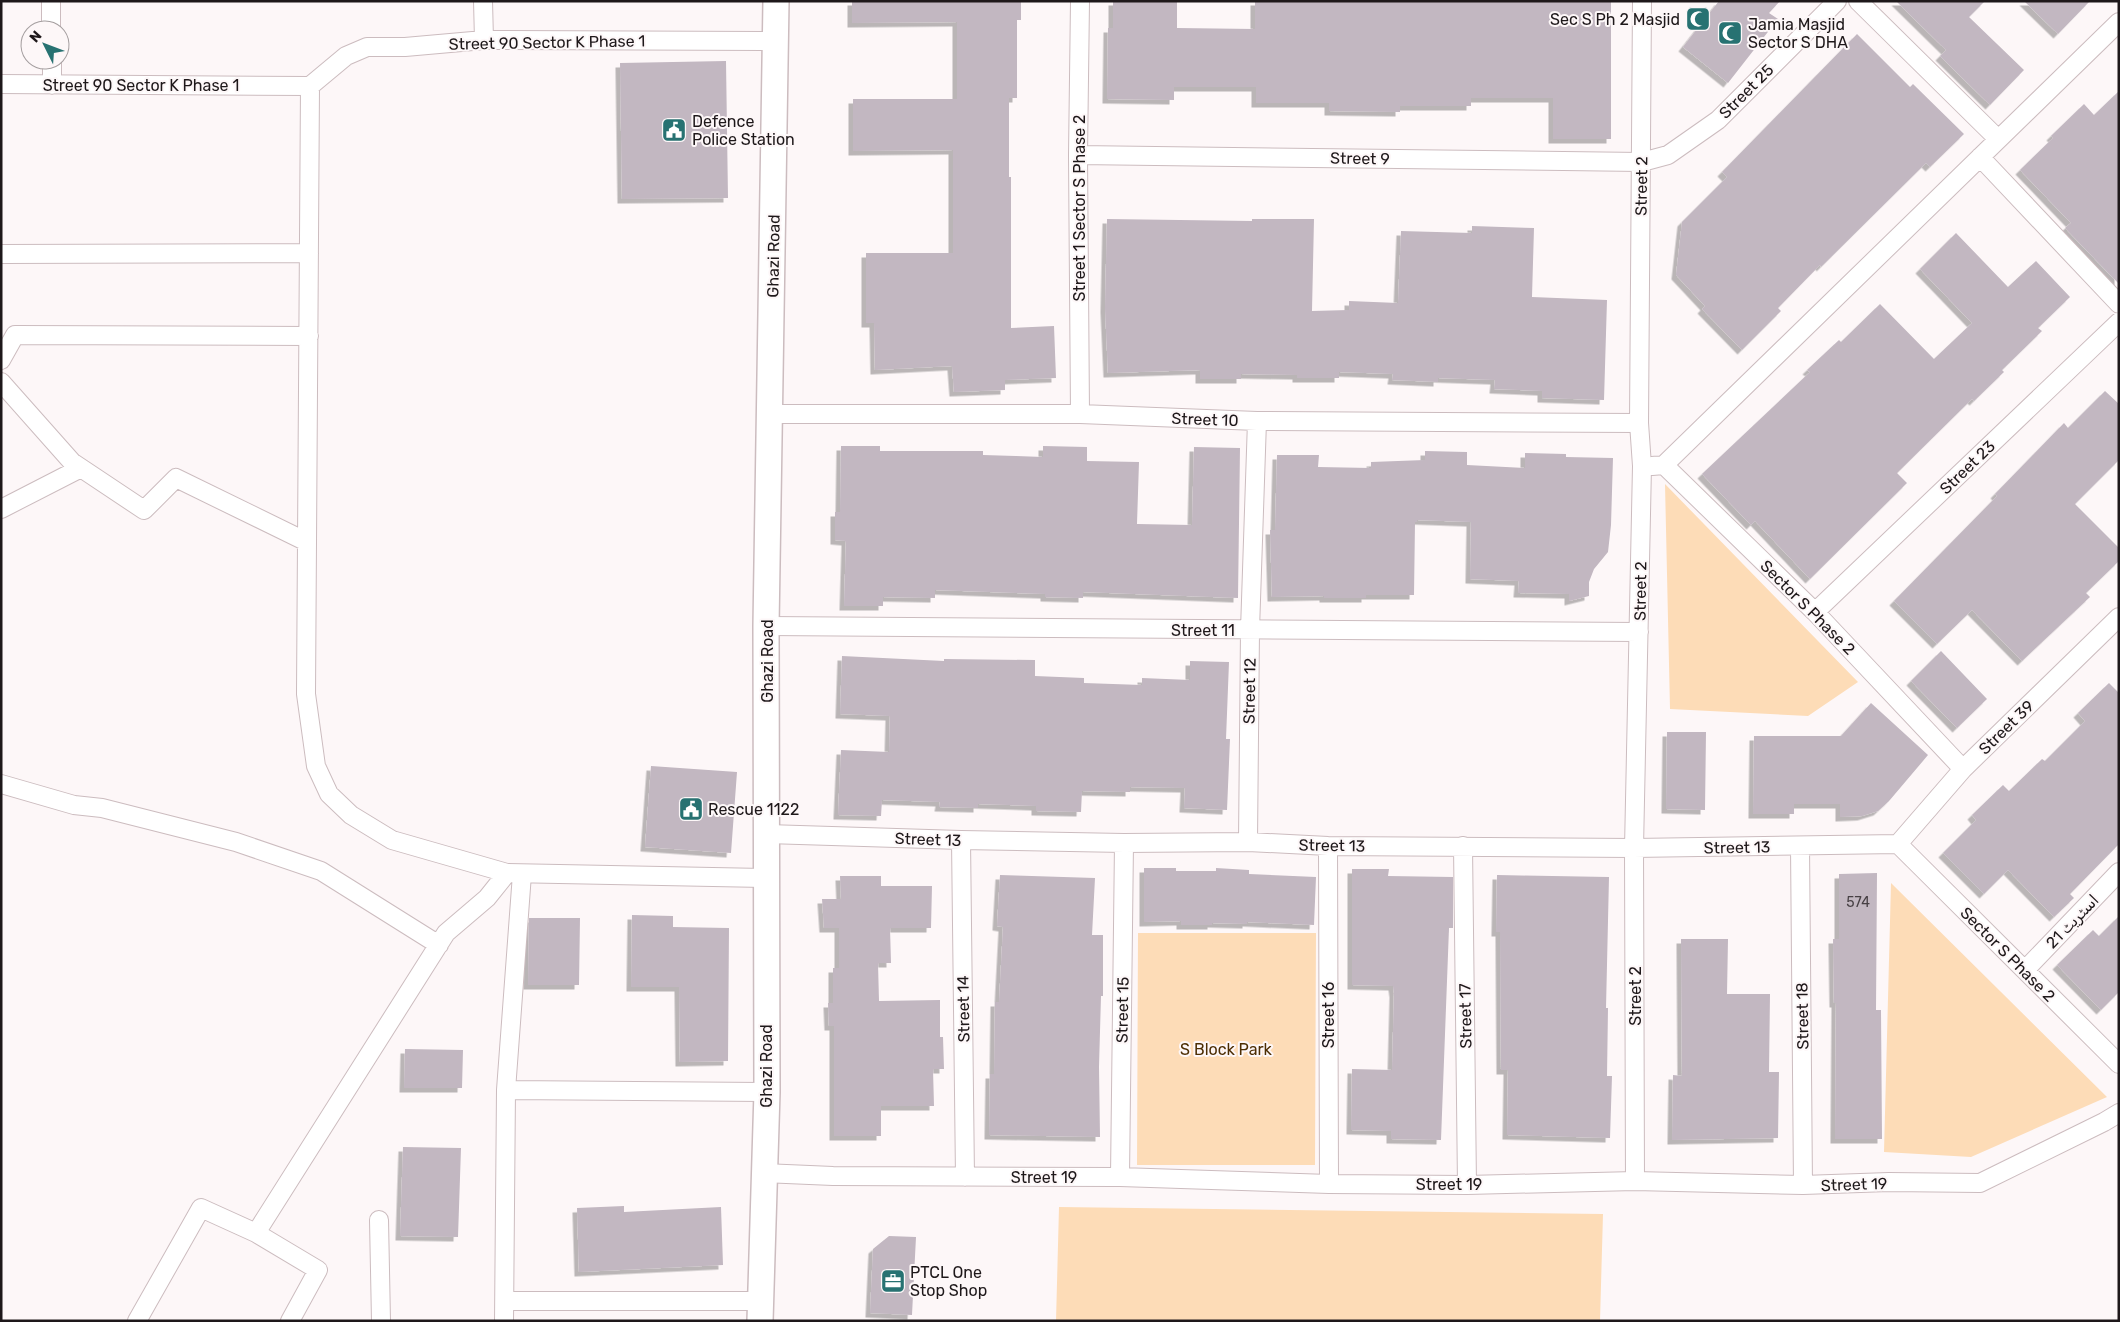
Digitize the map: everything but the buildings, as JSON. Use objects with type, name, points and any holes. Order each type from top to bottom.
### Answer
[{"type":"main road","name":"Ghazi Road","points":[[760,1311],[766,1092],[766,626],[771,414],[776,1]]},
{"type":"street","points":[[51,1],[52,20]]},
{"type":"street","points":[[483,1],[484,40]]},
{"type":"street","name":"Street 1 Sector S Phase 2","points":[[1080,1],[1078,155],[1080,414]]},
{"type":"street","name":"Street 2","points":[[1635,1181],[1634,848],[1642,466],[1639,423],[1642,1]]},
{"type":"street","name":"Street 25","points":[[1642,162],[1668,155],[1718,120],[1837,1]]},
{"type":"street","points":[[1858,1],[1998,139]]},
{"type":"street","points":[[1642,466],[1664,466],[2119,22]]},
{"type":"street","name":"Street 90 Sector K Phase 1","points":[[1,84],[310,86],[346,56],[366,47],[484,40],[776,41]]},
{"type":"street","points":[[52,70],[52,85]]},
{"type":"street","points":[[310,86],[306,694],[316,766],[329,794],[351,815],[392,840],[515,874],[766,878]]},
{"type":"street","name":"Street 9","points":[[1078,155],[1642,162]]},
{"type":"street","points":[[1980,157],[2119,304]]},
{"type":"street","points":[[1,254],[309,253]]},
{"type":"street","name":"Street 23","points":[[1814,612],[2119,322]]},
{"type":"street","points":[[1,360],[8,335],[309,336]]},
{"type":"street","points":[[1,382],[72,462],[144,510],[176,478],[307,542]]},
{"type":"street","name":"Street 10","points":[[771,414],[1080,414],[1257,421],[1639,423]]},
{"type":"street","name":"Street 12","points":[[1248,842],[1250,630],[1257,421]]},
{"type":"street","name":"Sector S Phase 2","points":[[1664,466],[1814,612],[1964,769]]},
{"type":"street","points":[[1,509],[81,468]]},
{"type":"street","name":"Street 39","points":[[1898,844],[1964,769],[2119,616]]},
{"type":"street","name":"Street 11","points":[[766,626],[1639,632]]},
{"type":"street","points":[[1,784],[74,805],[102,808],[236,842],[321,871],[439,944]]},
{"type":"street","name":"Street 13","points":[[767,834],[1124,843],[1248,842],[1328,846],[1634,848],[1898,844]]},
{"type":"street","name":"Street 14","points":[[961,840],[965,1177]]},
{"type":"street","name":"Street 15","points":[[1120,1178],[1124,843]]},
{"type":"street","name":"Sector S Phase 2","points":[[1898,844],[2119,1064]]},
{"type":"street","name":"Street 16","points":[[1328,846],[1329,1184]]},
{"type":"street","name":"Street 17","points":[[1464,846],[1467,1185]]},
{"type":"street","name":"Street 18","points":[[1800,846],[1803,1185]]},
{"type":"street","name":"اسٹریٹ 21","points":[[2025,970],[2119,872]]},
{"type":"street","points":[[256,1233],[446,934],[515,874]]},
{"type":"street","points":[[504,1321],[506,1090],[515,874]]},
{"type":"street","points":[[506,1090],[766,1092]]},
{"type":"street","name":"Street 19","points":[[763,1173],[833,1176],[1120,1178],[1329,1184],[1467,1185],[1635,1181],[1803,1185],[1980,1183],[2119,1113]]},
{"type":"street","points":[[137,1321],[201,1208],[256,1233],[318,1270],[290,1321]]},
{"type":"street","points":[[379,1220],[381,1321]]},
{"type":"street","points":[[505,1301],[760,1311]]},
{"type":"green space","points":[[1665,484],[1858,682],[1808,716],[1670,709]]},
{"type":"green space","points":[[1891,883],[2107,1097],[1971,1157],[1884,1152]]},
{"type":"green space","name":"S Block Park","points":[[1138,933],[1316,933],[1315,1165],[1137,1165]]},
{"type":"green space","points":[[1059,1207],[1603,1214],[1600,1321],[1056,1321]]},
{"type":"place","name":"Sec S Ph 2 Masjid","points":[[1698,19]]},
{"type":"place","name":"Jamia Masjid Sector S DHA","points":[[1730,33]]},
{"type":"place","name":"Defence Police Station","points":[[674,130]]},
{"type":"place","name":"Rescue 1122","points":[[691,809]]},
{"type":"place","name":"PTCL One Stop Shop","points":[[893,1281]]}]
